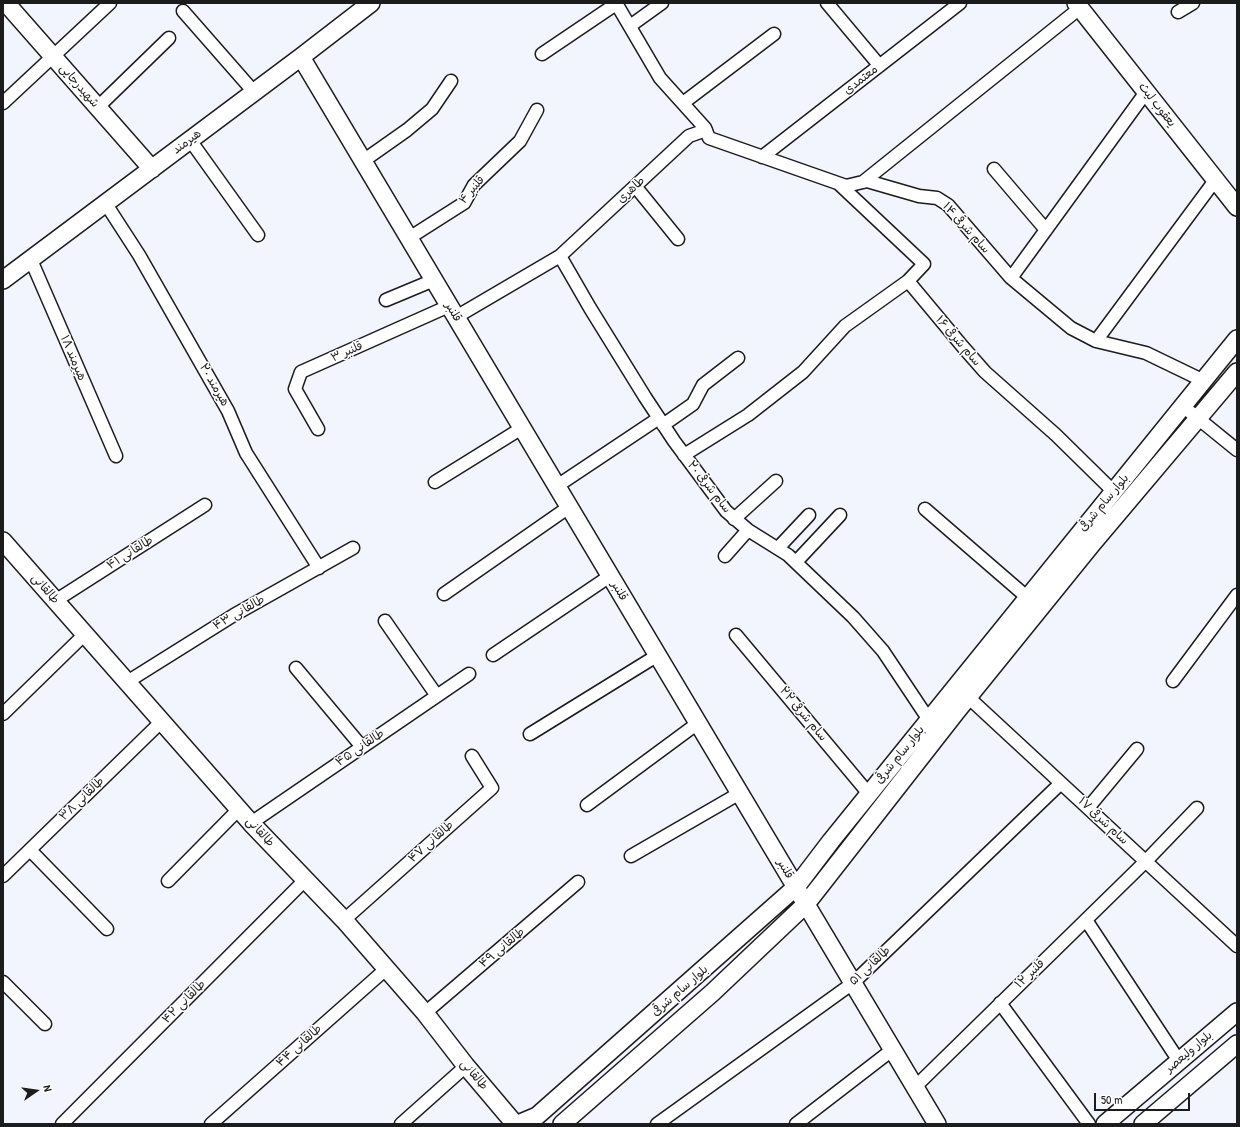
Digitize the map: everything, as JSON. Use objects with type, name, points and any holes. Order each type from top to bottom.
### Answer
[{"type":"street","name":"شهیدرجایی","points":[[6,3],[152,169]]},
{"type":"street","points":[[3,103],[110,3]]},
{"type":"street","name":"هیرمند","points":[[3,280],[301,58],[371,3]]},
{"type":"street","points":[[542,54],[616,3]]},
{"type":"street","name":"سام شرقی ۱۴","points":[[616,3],[660,78],[706,130],[710,138],[846,186],[867,181],[919,196],[937,198],[948,205],[1011,278],[1071,328],[1096,341],[1146,353],[1204,381]]},
{"type":"street","points":[[630,26],[662,3]]},
{"type":"street","points":[[827,3],[879,65]]},
{"type":"street","name":"معتمدی","points":[[762,156],[960,3]]},
{"type":"street","points":[[1178,12],[1193,3]]},
{"type":"street","points":[[863,182],[1078,6]]},
{"type":"street","name":"یعقوب لیث","points":[[1078,6],[1237,207]]},
{"type":"street","points":[[183,11],[254,92]]},
{"type":"street","points":[[683,103],[774,34]]},
{"type":"street","points":[[98,107],[169,38]]},
{"type":"street","name":"قلنبر","points":[[301,58],[936,1124]]},
{"type":"street","points":[[363,161],[407,130],[432,108],[450,81]]},
{"type":"street","points":[[1011,278],[1146,92]]},
{"type":"street","name":"قلنبر ۴","points":[[409,238],[464,203],[474,185],[520,141],[537,110]]},
{"type":"street","name":"طاهری","points":[[453,311],[560,256],[689,136],[706,130]]},
{"type":"street","points":[[190,140],[258,235]]},
{"type":"street","points":[[994,169],[1046,230]]},
{"type":"street","points":[[1096,341],[1216,179]]},
{"type":"street","points":[[684,455],[748,415],[803,372],[845,326],[908,281],[924,264],[839,184]]},
{"type":"street","points":[[635,186],[678,239]]},
{"type":"street","name":"هیرمند ۲۰","points":[[106,204],[139,255],[228,411],[246,453],[319,568]]},
{"type":"street","name":"سام شرقی ۲۰","points":[[560,256],[590,308],[661,422],[726,511],[748,530],[778,548],[796,562],[870,635],[883,651],[929,720]]},
{"type":"street","name":"هیرمند ۱۸","points":[[31,260],[116,456]]},
{"type":"street","points":[[386,300],[434,280]]},
{"type":"street","name":"سام شرقی ۱۶","points":[[908,281],[985,372],[1056,435],[1114,492]]},
{"type":"street","name":"قلنبر ۳","points":[[318,429],[295,389],[302,372],[453,311]]},
{"type":"street","name":"بلوار سام شرقی","points":[[516,1124],[537,1116],[796,887],[869,794],[1184,407],[1237,339]]},
{"type":"street","points":[[557,486],[693,404],[703,385],[738,358]]},
{"type":"street","name":"بلوار سام شرقی","points":[[562,1124],[712,993],[806,904],[968,697],[1092,544],[1237,372]]},
{"type":"street","points":[[1184,407],[1237,450]]},
{"type":"street","points":[[435,482],[522,428]]},
{"type":"street","points":[[734,519],[776,481]]},
{"type":"street","name":"طالقانی ۴۱","points":[[55,601],[205,506]]},
{"type":"street","points":[[444,594],[569,507]]},
{"type":"street","points":[[925,509],[1028,598]]},
{"type":"street","points":[[778,548],[809,515]]},
{"type":"street","points":[[796,562],[840,515]]},
{"type":"street","points":[[725,556],[748,530]]},
{"type":"street","name":"طالقانی","points":[[3,541],[251,823],[344,920],[425,1013],[466,1066],[516,1124]]},
{"type":"street","name":"طالقانی ۴۳","points":[[127,682],[234,615],[353,548]]},
{"type":"street","points":[[493,655],[610,576]]},
{"type":"street","points":[[1173,681],[1237,595]]},
{"type":"street","points":[[385,621],[437,696]]},
{"type":"street","points":[[3,714],[85,634]]},
{"type":"street","name":"سام شرقی ۲۲","points":[[736,635],[869,794]]},
{"type":"street","points":[[530,734],[658,656]]},
{"type":"street","points":[[296,668],[362,747]]},
{"type":"street","name":"طالقانی ۴۵","points":[[251,823],[469,674]]},
{"type":"street","name":"سام شرقی ۱۷","points":[[968,697],[1237,946]]},
{"type":"street","name":"طالقانی ۳۸","points":[[3,876],[162,722]]},
{"type":"street","points":[[588,805],[698,723]]},
{"type":"street","points":[[1088,808],[1137,749]]},
{"type":"street","name":"طالقانی ۴۷","points":[[344,920],[492,788],[472,756]]},
{"type":"street","name":"طالقانی ۵۱","points":[[657,1124],[853,983],[1061,783]]},
{"type":"street","points":[[631,856],[740,793]]},
{"type":"street","name":"قلنبر ۱۲","points":[[915,1087],[1146,861],[1197,808]]},
{"type":"street","points":[[168,881],[239,809]]},
{"type":"street","points":[[30,850],[106,929]]},
{"type":"street","name":"طالقانی ۴۲","points":[[62,1124],[305,880]]},
{"type":"street","name":"طالقانی ۴۹","points":[[425,1013],[578,882]]},
{"type":"street","points":[[1086,920],[1179,1061]]},
{"type":"street","name":"طالقانی ۴۴","points":[[211,1124],[386,969]]},
{"type":"street","points":[[3,982],[45,1024]]},
{"type":"street","points":[[1000,1003],[1089,1124]]},
{"type":"street","name":"بلوار ولیعصر","points":[[1105,1124],[1237,1012]]},
{"type":"street","name":"بلوار ولیعصر","points":[[1143,1124],[1237,1044]]},
{"type":"street","points":[[796,1124],[892,1050]]},
{"type":"street","points":[[401,1124],[466,1066]]}]
